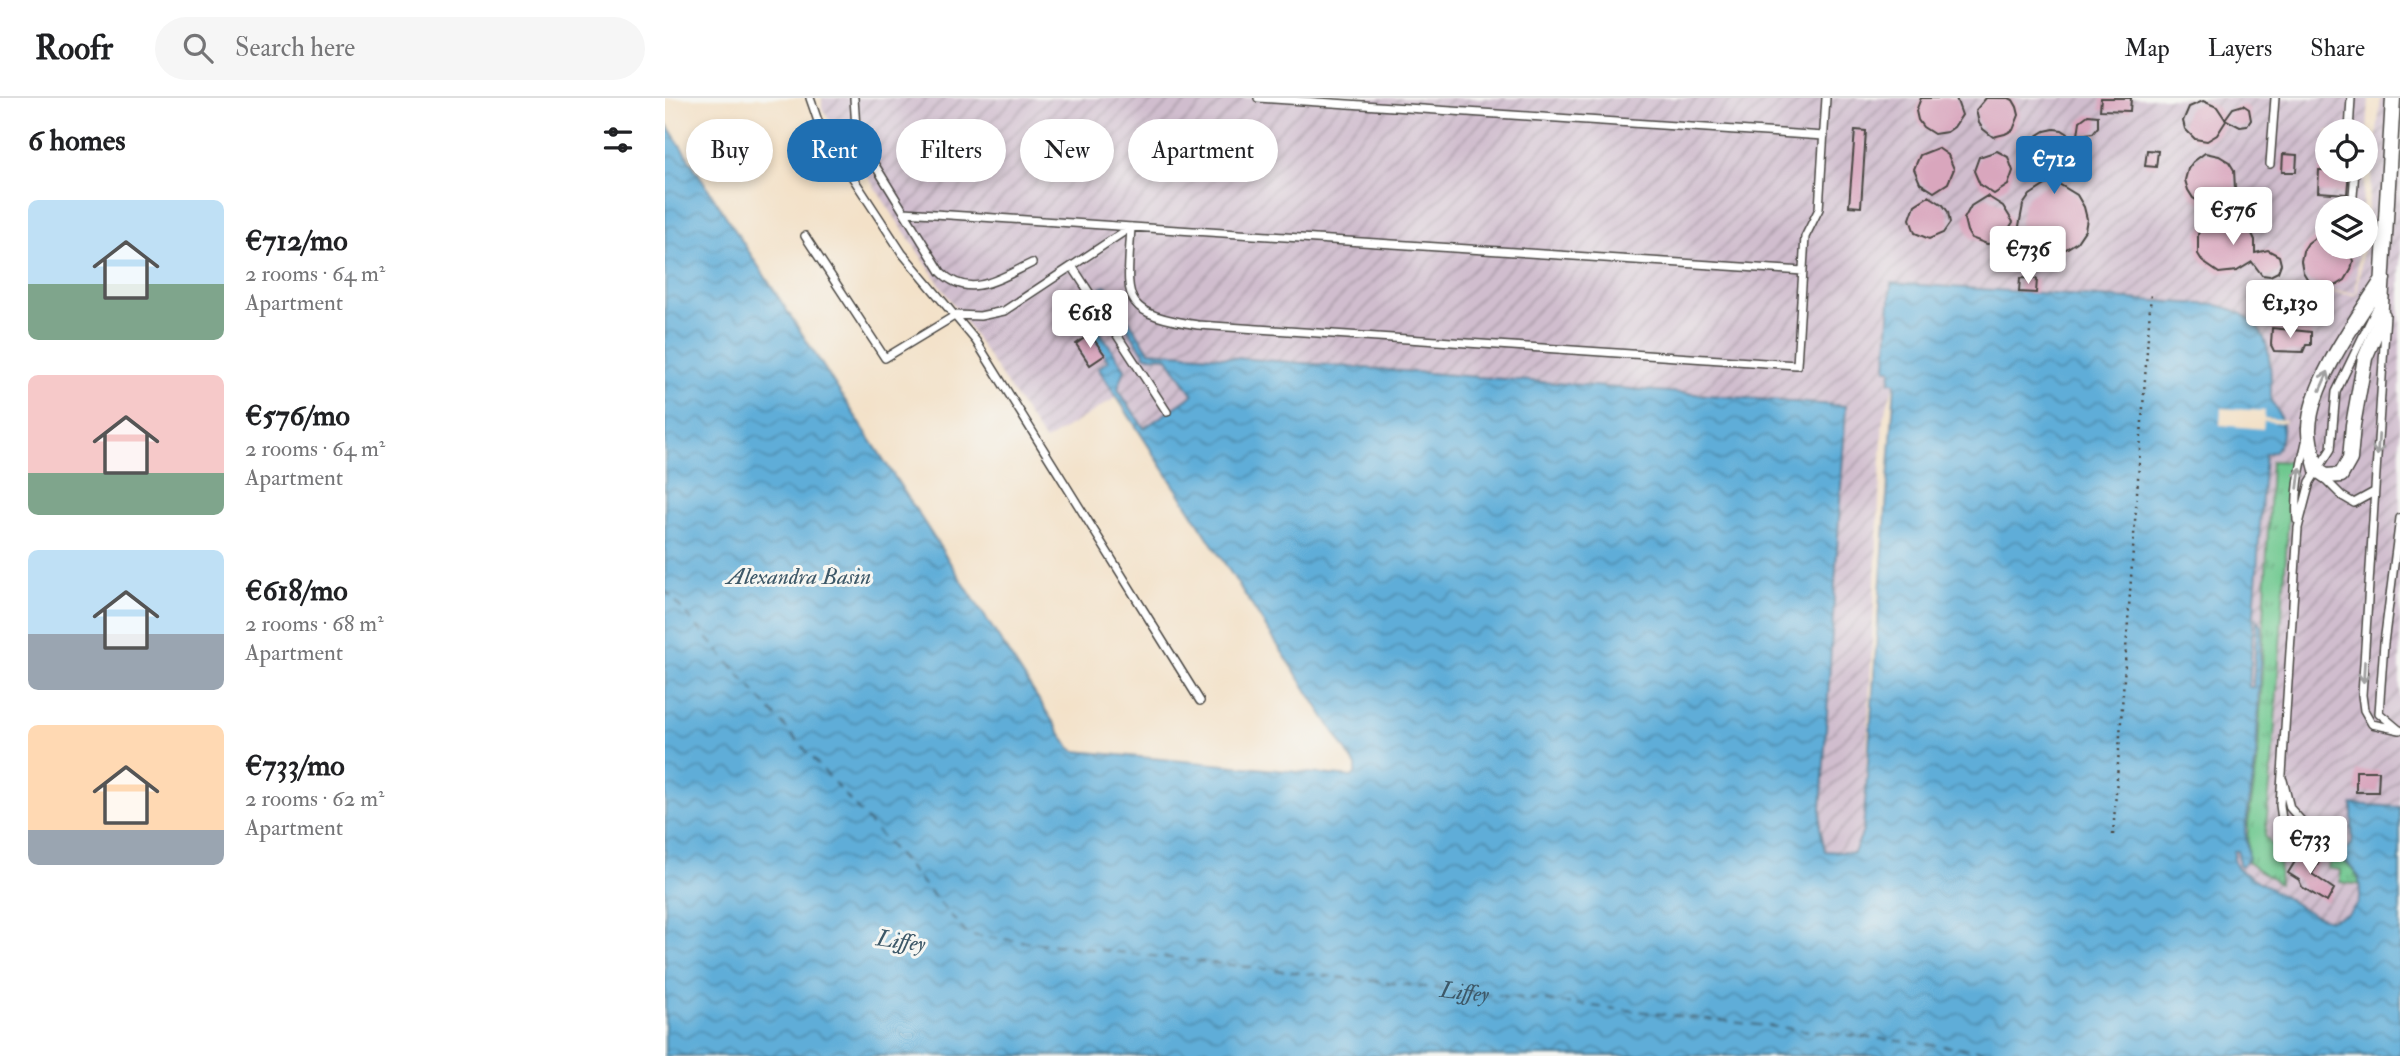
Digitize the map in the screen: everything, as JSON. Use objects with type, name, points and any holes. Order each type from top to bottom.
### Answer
[{"type":"street","points":[[2383,279],[2335,355],[2313,403],[2308,429],[2317,470],[2326,475],[2341,475],[2350,459],[2365,358],[2379,323],[2383,279],[2393,98]]},
{"type":"lane","points":[[810,98],[819,124],[834,149],[902,253],[976,341],[1200,701]]},
{"type":"lane","points":[[854,98],[856,128],[865,149],[941,272],[956,284],[980,285],[993,282],[1032,263]]},
{"type":"lane","points":[[1258,98],[1824,136]]},
{"type":"lane","points":[[1131,227],[1128,286],[1134,302],[1147,313],[1163,320],[1198,325],[1797,365],[1805,237],[1819,209],[1826,98]]},
{"type":"lane","points":[[2270,164],[2275,98]]},
{"type":"lane","points":[[2350,119],[2351,98]]},
{"type":"lane","points":[[2353,196],[2354,182]]},
{"type":"lane","points":[[904,212],[1803,271]]},
{"type":"lane","points":[[805,236],[885,358],[956,315],[980,316],[1004,311],[1131,227]]},
{"type":"lane","points":[[1072,266],[1167,412]]},
{"type":"lane","points":[[2298,528],[2310,482],[2330,449],[2336,392],[2379,303],[2383,279]]},
{"type":"lane","points":[[2383,279],[2387,325],[2362,695],[2364,710],[2372,724],[2399,730]]},
{"type":"lane","points":[[2283,780],[2290,807],[2307,827],[2307,835],[2299,840],[2289,839],[2283,827],[2280,805],[2298,528],[2296,507],[2308,429]]},
{"type":"lane","points":[[2317,470],[2342,496],[2354,503],[2374,492]]},
{"type":"lane","points":[[2399,730],[2379,713],[2383,643],[2400,518]]},
{"type":"path","points":[[2113,835],[2151,293]]},
{"type":"shaded area","points":[[822,98],[2369,98],[2368,119],[2315,119],[2315,182],[2364,182],[2363,196],[2315,196],[2315,259],[2358,259],[2356,293],[2238,285],[2357,295],[2362,259],[2378,259],[2378,196],[2369,196],[2371,182],[2378,182],[2381,98],[2400,98],[2400,807],[2353,805],[2354,871],[2361,885],[2358,903],[2341,918],[2322,919],[2238,869],[2234,862],[2271,358],[2264,338],[2252,321],[2235,311],[2216,305],[1891,283],[1886,369],[1891,369],[1895,382],[1883,418],[1863,831],[1854,853],[1824,851],[1820,827],[1846,406],[1148,351],[1146,356],[1167,357],[1193,395],[1144,428],[1118,389],[1125,369],[1073,307],[1108,361],[1098,368],[1117,397],[1045,441],[871,182],[882,182],[882,119],[829,119],[822,109]]},
{"type":"green space","points":[[2271,461],[2292,462],[2265,837],[2280,855],[2279,884],[2247,862],[2248,824],[2258,758]]},
{"type":"green space","points":[[2335,853],[2354,871],[2361,885],[2340,882],[2340,870],[2327,868]]},
{"type":"water","points":[[665,122],[686,154],[686,182],[704,182],[1070,748],[1076,751],[1352,777],[1356,772],[1356,766],[1098,368],[1108,361],[1073,307],[1080,302],[1125,369],[1118,389],[1144,428],[1193,395],[1167,357],[1146,356],[1101,288],[1106,286],[1149,351],[1846,406],[1820,827],[1825,851],[1854,853],[1863,831],[1895,383],[1890,382],[1891,369],[1886,369],[1891,283],[2216,305],[2234,310],[2258,328],[2268,353],[2271,401],[2281,419],[2282,432],[2275,451],[2265,454],[2249,687],[2253,687],[2257,619],[2261,633],[2256,758],[2245,830],[2248,858],[2242,867],[2239,865],[2238,851],[2234,851],[2234,862],[2238,869],[2314,915],[2330,920],[2348,914],[2358,903],[2360,895],[2359,877],[2340,854],[2352,844],[2352,804],[2400,807],[2400,1056],[665,1056]]},
{"type":"pier","points":[[2221,408],[2265,411],[2264,418],[2285,420],[2285,423],[2264,421],[2263,429],[2220,425]]},
{"type":"building","points":[[1921,98],[1956,98],[1962,115],[1947,132],[1934,134],[1918,120],[1916,111]]},
{"type":"building","points":[[1986,98],[2013,100],[2019,115],[2013,130],[1993,137],[1983,129],[1976,110]]},
{"type":"building","points":[[2101,98],[2131,98],[2130,111],[2100,110]]},
{"type":"building","points":[[2203,101],[2217,107],[2226,121],[2217,135],[2207,141],[2195,139],[2185,129],[2183,121],[2189,107]]},
{"type":"building","points":[[2243,105],[2249,109],[2251,120],[2247,126],[2240,127],[2225,119],[2233,108]]},
{"type":"building","points":[[2088,115],[2098,116],[2098,127],[2093,133],[2078,135],[2080,121]]},
{"type":"building","points":[[2054,129],[2062,130],[2076,139],[2078,153],[2077,161],[2071,170],[2054,181],[2077,195],[2087,219],[2085,230],[2077,242],[2066,249],[2054,251],[2041,249],[2030,242],[2019,226],[2023,205],[2030,195],[2053,180],[2038,170],[2031,153],[2037,136]]},
{"type":"building","points":[[1855,130],[1866,131],[1861,207],[1849,206]]},
{"type":"building","points":[[1938,148],[1948,155],[1954,169],[1948,183],[1934,192],[1920,183],[1914,169],[1920,155]]},
{"type":"building","points":[[2147,150],[2158,151],[2156,167],[2145,166]]},
{"type":"building","points":[[1997,151],[2008,157],[2013,171],[2008,185],[1994,194],[1980,185],[1974,171],[1979,157]]},
{"type":"building","points":[[2205,153],[2219,156],[2229,162],[2234,170],[2235,189],[2229,198],[2216,206],[2193,198],[2185,180],[2193,162]]},
{"type":"building","points":[[2283,154],[2297,155],[2296,172],[2282,172]]},
{"type":"building","points":[[2318,182],[2348,182],[2347,194],[2318,192]]},
{"type":"building","points":[[1929,196],[1943,205],[1948,212],[1950,223],[1943,233],[1929,239],[1915,233],[1910,219],[1915,205]]},
{"type":"building","points":[[1987,196],[2003,206],[2013,222],[2003,238],[1996,243],[1987,244],[1971,238],[1964,219],[1971,206]]},
{"type":"building","points":[[2219,212],[2247,223],[2255,240],[2255,253],[2268,250],[2279,256],[2281,264],[2278,272],[2270,276],[2262,275],[2252,262],[2237,271],[2219,273],[2203,262],[2198,254],[2198,234]]},
{"type":"building","points":[[2315,238],[2315,259],[2352,259],[2351,270],[2345,280],[2327,287],[2308,280],[2301,261],[2308,243]]},
{"type":"building","points":[[2020,278],[2037,279],[2036,293],[2019,292]]},
{"type":"building","points":[[2272,328],[2311,332],[2311,345],[2306,345],[2303,352],[2274,351],[2271,345]]},
{"type":"building","points":[[1090,334],[1105,355],[1090,365],[1076,344]]},
{"type":"building","points":[[2356,771],[2379,771],[2378,792],[2356,792]]},
{"type":"building","points":[[2302,850],[2321,859],[2312,874],[2334,889],[2327,902],[2302,887],[2299,880],[2288,873]]},
{"type":"ferry route","points":[[665,590],[968,935],[2031,1056]]},
{"type":"water label","name":"Alexandra Basin","points":[[799,576]]},
{"type":"water label","name":"Liffey","points":[[901,941]]},
{"type":"water label","name":"Liffey","points":[[1465,994]]}]
